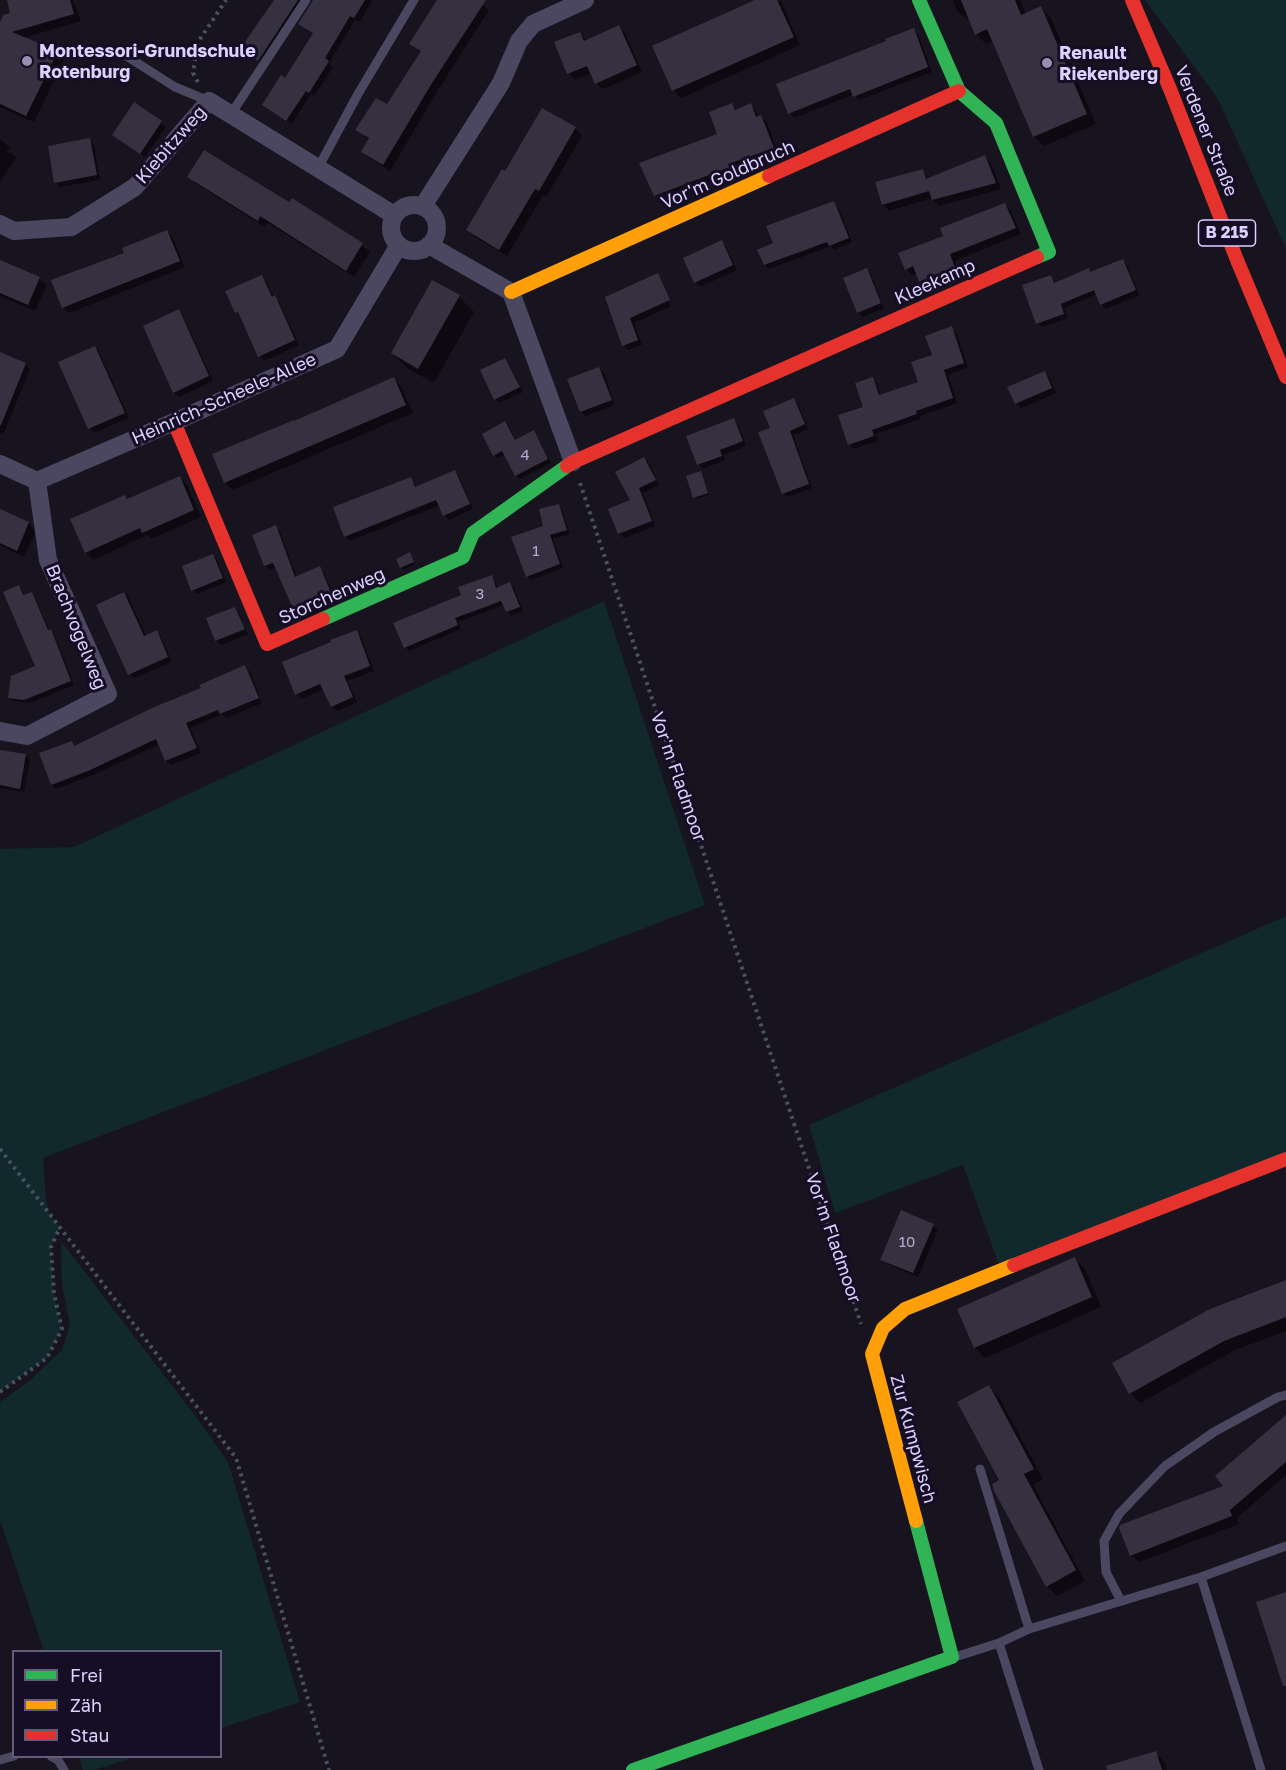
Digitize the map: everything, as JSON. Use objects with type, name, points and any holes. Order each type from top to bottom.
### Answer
[{"type":"street","points":[[423,206],[501,83],[519,41],[532,24],[585,0]]},
{"type":"street","name":"Kleekamp","points":[[573,462],[1049,252],[996,123],[959,91],[919,0]]},
{"type":"street","name":"Verdener Straße","points":[[1132,0],[1286,376]]},
{"type":"street","name":"Vor'm Goldbruch","points":[[512,292],[959,91]]},
{"type":"street","name":"Kiebitzweg","points":[[0,224],[14,231],[71,227],[135,187],[209,101],[394,215]]},
{"type":"street","points":[[415,204],[423,206],[430,211],[436,222],[437,231],[429,245],[421,249],[410,250],[394,240],[391,233],[391,222],[394,215],[406,206],[415,204]]},
{"type":"street","name":"Heinrich-Scheele-Allee","points":[[37,481],[337,349],[399,245]]},
{"type":"street","points":[[429,245],[512,292],[573,462]]},
{"type":"street","name":"Storchenweg","points":[[174,422],[267,644],[463,557],[473,533],[573,462]]},
{"type":"street","points":[[0,464],[37,481]]},
{"type":"street","name":"Brachvogelweg","points":[[0,731],[27,736],[108,694],[48,560],[37,481]]},
{"type":"street","points":[[872,1354],[883,1328],[905,1309],[1286,1159]]},
{"type":"street","name":"Zur Kumpwisch","points":[[872,1354],[952,1657]]},
{"type":"street","points":[[633,1770],[952,1657]]},
{"type":"lane","points":[[231,114],[306,0]]},
{"type":"lane","points":[[318,168],[358,94],[414,0]]},
{"type":"lane","points":[[117,50],[175,87],[209,101]]},
{"type":"lane","points":[[1121,1601],[1106,1572],[1104,1541],[1119,1514],[1165,1466],[1214,1432],[1278,1397],[1286,1395]]},
{"type":"lane","points":[[980,1468],[1029,1629]]},
{"type":"lane","points":[[952,1657],[999,1643],[1029,1629],[1202,1577],[1286,1546]]},
{"type":"lane","points":[[1202,1577],[1261,1770]]},
{"type":"lane","points":[[999,1643],[1039,1770]]},
{"type":"lane","points":[[54,1758],[64,1770]]},
{"type":"path","points":[[209,101],[193,73],[194,63],[198,42],[226,0]]},
{"type":"path","name":"Vor'm Fladmoor","points":[[573,462],[872,1354]]},
{"type":"path","points":[[0,1149],[236,1458],[329,1770]]},
{"type":"path","points":[[0,1392],[47,1358],[62,1329],[54,1294],[51,1247],[60,1227]]},
{"type":"green space","points":[[1145,0],[1286,0],[1286,249],[1218,99]]},
{"type":"green space","points":[[604,601],[705,905],[43,1158],[49,1213],[60,1227],[51,1247],[54,1294],[62,1329],[47,1358],[0,1392],[0,849],[74,847]]},
{"type":"green space","points":[[1286,916],[1286,1156],[1002,1273],[963,1165],[835,1213],[809,1125]]},
{"type":"green space","points":[[61,1241],[228,1462],[300,1702],[222,1728],[222,1650],[44,1650],[0,1523],[0,1402],[29,1381],[62,1350],[70,1325],[62,1285]]},
{"type":"green space","points":[[80,1758],[132,1758],[94,1770],[83,1770]]},
{"type":"building","name":"Montessori-Grundschule Rotenburg","points":[[7,0],[70,0],[74,14],[12,32],[58,51],[26,116],[0,104],[0,23],[3,15],[10,13]]},
{"type":"building","points":[[274,0],[298,0],[258,61],[240,49]]},
{"type":"building","points":[[313,0],[365,0],[354,18],[350,16],[325,58],[329,61],[309,93],[306,91],[286,121],[262,105],[281,75],[285,78],[313,33],[298,24]]},
{"type":"building","points":[[437,0],[486,0],[432,83],[383,165],[361,152],[369,138],[355,130],[376,98],[387,104],[421,51],[409,44]]},
{"type":"building","points":[[755,0],[777,0],[794,37],[672,91],[652,46]]},
{"type":"building","points":[[961,0],[1015,0],[1021,15],[1041,6],[1087,114],[1033,137],[987,29],[975,35]]},
{"type":"building","points":[[619,25],[637,65],[595,84],[587,66],[567,74],[554,42],[580,32],[584,41]]},
{"type":"building","points":[[914,28],[928,67],[853,97],[850,89],[788,114],[776,84]]},
{"type":"building","points":[[134,102],[162,121],[140,154],[112,135]]},
{"type":"building","points":[[732,103],[735,110],[751,103],[756,117],[761,115],[774,148],[728,164],[730,167],[654,196],[639,163],[717,134],[709,112]]},
{"type":"building","points":[[542,108],[576,127],[539,191],[535,189],[499,250],[466,230],[502,169],[505,171]]},
{"type":"building","points":[[90,138],[97,175],[54,183],[48,146]]},
{"type":"building","points":[[204,150],[289,202],[292,198],[363,243],[346,271],[260,216],[258,221],[187,177]]},
{"type":"building","points":[[985,155],[996,183],[932,200],[929,191],[882,205],[875,182],[923,169],[926,179]]},
{"type":"building","points":[[834,201],[849,238],[829,246],[827,242],[764,265],[757,250],[773,243],[766,226]]},
{"type":"building","points":[[1005,203],[1016,228],[950,254],[955,268],[919,282],[913,266],[905,270],[898,253],[943,236],[940,228]]},
{"type":"building","points":[[167,230],[180,261],[62,308],[51,280],[124,253],[122,248]]},
{"type":"building","points":[[722,240],[733,265],[694,283],[683,258]]},
{"type":"building","points":[[1123,259],[1136,290],[1100,305],[1094,290],[1061,304],[1064,314],[1036,324],[1022,285],[1051,275],[1054,283],[1089,268],[1090,272]]},
{"type":"building","points":[[0,260],[40,277],[28,305],[0,293]]},
{"type":"building","points":[[867,268],[881,303],[857,313],[843,278]]},
{"type":"building","points":[[658,273],[670,300],[630,318],[638,340],[622,346],[605,297]]},
{"type":"building","points":[[262,275],[272,297],[275,295],[295,340],[258,357],[238,312],[235,313],[225,291]]},
{"type":"building","points":[[432,280],[460,295],[418,369],[391,353]]},
{"type":"building","points":[[179,309],[209,376],[173,393],[143,326]]},
{"type":"building","points":[[952,326],[964,363],[944,370],[953,398],[872,430],[874,436],[848,445],[838,415],[863,407],[855,383],[873,377],[879,395],[918,382],[911,362],[932,355],[925,336]]},
{"type":"building","points":[[95,346],[125,413],[88,429],[58,362]]},
{"type":"building","points":[[0,352],[26,363],[1,425],[0,425]]},
{"type":"building","points":[[505,358],[520,387],[494,400],[480,370]]},
{"type":"building","points":[[599,367],[612,400],[580,412],[567,379]]},
{"type":"building","points":[[1045,371],[1052,388],[1015,404],[1007,387]]},
{"type":"building","points":[[394,377],[406,405],[224,483],[212,454]]},
{"type":"building","points":[[794,398],[805,424],[790,431],[809,484],[782,494],[758,432],[770,428],[763,411]]},
{"type":"building","points":[[734,418],[743,441],[720,450],[722,456],[697,465],[686,436]]},
{"type":"building","points":[[505,421],[515,440],[534,430],[548,459],[515,476],[502,451],[493,456],[482,434]]},
{"type":"building","points":[[644,457],[656,480],[639,488],[652,521],[618,534],[608,509],[630,500],[615,472]]},
{"type":"building","points":[[455,470],[470,504],[443,516],[436,500],[344,537],[333,507],[411,477],[415,487]]},
{"type":"building","points":[[701,471],[708,493],[693,498],[686,476]]},
{"type":"building","points":[[180,476],[194,510],[142,533],[140,528],[85,553],[70,519],[125,495],[127,499]]},
{"type":"building","points":[[559,504],[567,530],[550,535],[560,564],[526,577],[511,537],[543,526],[539,509]]},
{"type":"building","points":[[0,509],[29,522],[17,551],[0,543]]},
{"type":"building","points":[[276,525],[295,577],[320,566],[333,598],[296,615],[273,563],[264,566],[252,535]]},
{"type":"building","points":[[410,552],[414,562],[400,568],[396,559]]},
{"type":"building","points":[[213,554],[223,578],[191,591],[182,566]]},
{"type":"building","points":[[492,575],[496,588],[510,582],[520,607],[506,612],[501,601],[455,618],[458,625],[404,648],[393,623],[461,595],[458,587]]},
{"type":"building","points":[[19,585],[23,595],[32,592],[48,630],[51,629],[71,681],[24,700],[8,698],[11,676],[35,666],[3,592]]},
{"type":"building","points":[[124,592],[144,636],[157,630],[168,657],[128,675],[96,605]]},
{"type":"building","points":[[235,607],[245,629],[215,641],[206,618]]},
{"type":"building","points":[[357,630],[370,666],[344,676],[353,697],[331,707],[320,684],[295,695],[282,662]]},
{"type":"building","points":[[245,665],[259,698],[220,714],[218,710],[186,723],[197,748],[165,761],[156,739],[88,771],[51,785],[39,753],[72,741],[74,746],[152,708],[201,688],[199,685]]},
{"type":"building","points":[[0,750],[26,754],[20,789],[0,785]]},
{"type":"building","points":[[901,1210],[934,1224],[913,1273],[880,1260]]},
{"type":"building","points":[[1075,1257],[1092,1297],[974,1348],[957,1309]]},
{"type":"building","points":[[1286,1280],[1286,1317],[1224,1341],[1129,1394],[1112,1363],[1210,1309]]},
{"type":"building","points":[[989,1385],[1034,1469],[1024,1474],[1076,1570],[1046,1587],[994,1491],[992,1484],[999,1480],[957,1402]]},
{"type":"building","points":[[1286,1415],[1286,1462],[1230,1510],[1232,1516],[1130,1556],[1119,1528],[1120,1525],[1223,1486],[1215,1476]]},
{"type":"building","points":[[1286,1592],[1286,1686],[1283,1686],[1256,1602]]},
{"type":"building","points":[[1156,1751],[1162,1770],[1107,1770],[1106,1766]]},
{"type":"traffic: fast","points":[[919,0],[959,91],[996,123],[1049,252],[1037,257]]},
{"type":"traffic: fast","points":[[323,619],[463,557],[473,533],[567,466]]},
{"type":"traffic: fast","points":[[633,1770],[952,1657],[916,1521]]},
{"type":"traffic: slow","points":[[511,292],[769,176]]},
{"type":"traffic: slow","points":[[916,1521],[872,1354],[883,1328],[905,1309],[1014,1265]]},
{"type":"traffic: jam","points":[[1132,0],[1286,377]]},
{"type":"traffic: jam","points":[[769,176],[959,91]]},
{"type":"traffic: jam","points":[[567,466],[1037,257]]},
{"type":"traffic: jam","points":[[174,422],[267,644],[323,619]]},
{"type":"traffic: jam","points":[[1014,1265],[1286,1159]]},
{"type":"place","name":"Montessori-Grundschule Rotenburg","points":[[27,61]]},
{"type":"place","name":"Renault Riekenberg","points":[[1047,63]]}]
